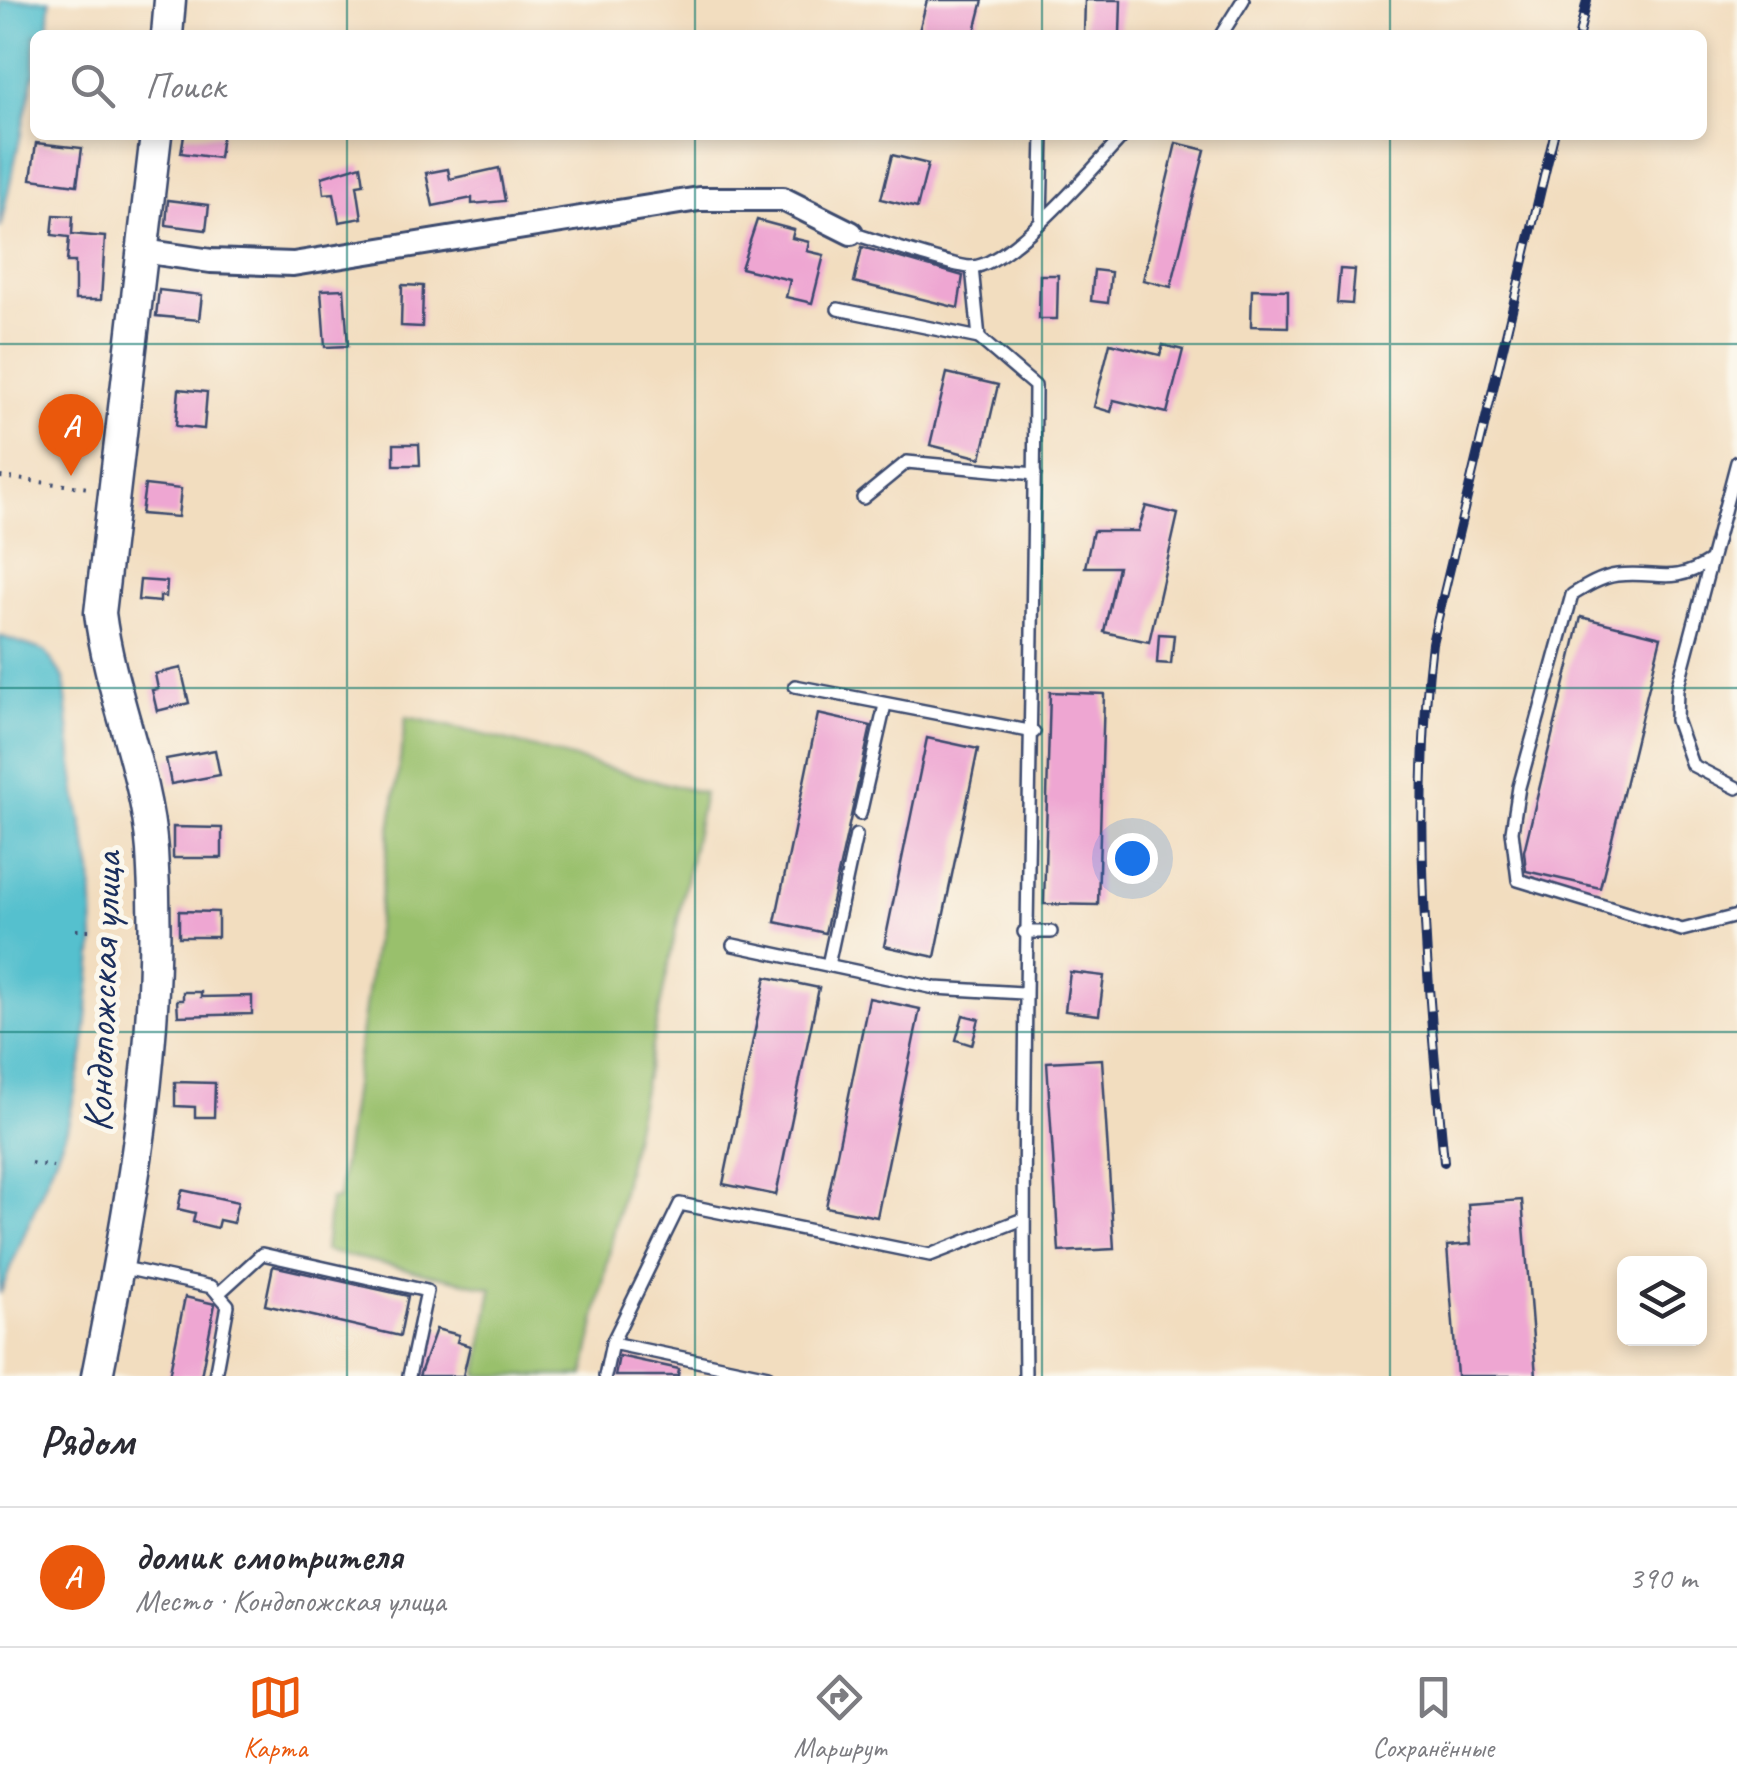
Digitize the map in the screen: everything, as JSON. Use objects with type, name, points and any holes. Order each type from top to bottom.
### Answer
[{"type":"street","points":[[167,30],[170,0]]},
{"type":"street","name":"Кондопожская улица","points":[[97,1376],[147,1092],[153,964],[152,847],[107,670],[100,614],[155,140]]},
{"type":"street","points":[[143,251],[211,261],[293,264],[699,199],[783,199],[851,233]]},
{"type":"lane","points":[[1223,30],[1243,0]]},
{"type":"lane","points":[[1041,220],[1043,140]]},
{"type":"lane","points":[[851,233],[972,268],[1003,253],[1041,220],[1119,140]]},
{"type":"lane","points":[[972,268],[979,338]]},
{"type":"lane","points":[[838,309],[979,338],[1035,386],[1034,732],[1023,993],[1025,1376]]},
{"type":"lane","points":[[863,498],[907,462],[1035,474]]},
{"type":"lane","points":[[1737,462],[1677,689],[1676,720],[1692,765],[1737,788]]},
{"type":"lane","points":[[1710,560],[1690,574],[1670,579],[1617,575],[1572,595],[1519,787],[1512,831],[1518,880],[1682,930],[1737,916]]},
{"type":"lane","points":[[795,686],[1034,732]]},
{"type":"lane","points":[[860,814],[886,705]]},
{"type":"lane","points":[[828,965],[856,835]]},
{"type":"lane","points":[[1024,932],[1051,932]]},
{"type":"lane","points":[[733,945],[934,988],[1023,993]]},
{"type":"lane","points":[[605,1376],[612,1343],[680,1204],[930,1255],[1023,1218]]},
{"type":"lane","points":[[218,1294],[262,1254],[428,1291],[409,1376]]},
{"type":"lane","points":[[119,1267],[212,1287],[228,1305],[214,1376]]},
{"type":"lane","points":[[612,1343],[768,1376]]},
{"type":"lane","points":[[694,1376],[697,1361]]},
{"type":"path","points":[[0,477],[115,492]]},
{"type":"path","points":[[76,930],[94,930]]},
{"type":"path","points":[[31,1163],[54,1167]]},
{"type":"green space","points":[[406,717],[704,793],[584,1376],[477,1376],[492,1288],[325,1251],[330,1199],[338,1199]]},
{"type":"water","points":[[0,0],[50,0],[48,30],[30,30],[30,93],[0,228]]},
{"type":"water","points":[[0,636],[45,651],[64,678],[76,794],[92,872],[94,943],[84,1051],[67,1129],[0,1294]]},
{"type":"building","points":[[927,0],[983,0],[975,30],[919,30]]},
{"type":"building","points":[[1085,0],[1121,0],[1120,30],[1084,30]]},
{"type":"building","points":[[183,140],[221,140],[219,158],[181,153]]},
{"type":"building","points":[[36,143],[82,148],[77,185],[31,179]]},
{"type":"building","points":[[1176,143],[1205,150],[1171,287],[1143,280]]},
{"type":"building","points":[[892,155],[928,164],[917,208],[881,199]]},
{"type":"building","points":[[361,165],[364,184],[357,185],[362,218],[339,222],[334,193],[324,194],[322,177]]},
{"type":"building","points":[[499,168],[505,201],[472,204],[472,198],[433,206],[426,173],[448,169],[450,179]]},
{"type":"building","points":[[168,200],[209,205],[206,230],[166,225]]},
{"type":"building","points":[[54,215],[73,216],[72,234],[105,237],[101,300],[75,300],[75,262],[67,262],[69,237],[52,235]]},
{"type":"building","points":[[757,220],[794,230],[792,238],[809,242],[807,251],[824,255],[812,303],[786,297],[790,280],[741,268]]},
{"type":"building","points":[[862,247],[963,276],[958,308],[854,282]]},
{"type":"building","points":[[1340,269],[1355,270],[1352,304],[1337,303]]},
{"type":"building","points":[[1094,270],[1111,272],[1108,303],[1091,301]]},
{"type":"building","points":[[1040,275],[1058,275],[1057,319],[1039,319]]},
{"type":"building","points":[[402,285],[423,286],[422,327],[401,326]]},
{"type":"building","points":[[344,289],[348,346],[325,347],[321,290]]},
{"type":"building","points":[[1252,289],[1288,290],[1288,327],[1251,326]]},
{"type":"building","points":[[159,290],[202,295],[199,320],[156,316]]},
{"type":"building","points":[[1110,343],[1160,355],[1163,345],[1183,350],[1167,413],[1114,400],[1111,412],[1094,407]]},
{"type":"building","points":[[947,373],[998,385],[981,458],[930,445]]},
{"type":"building","points":[[179,389],[207,392],[204,429],[176,426]]},
{"type":"building","points":[[394,444],[419,444],[420,465],[394,465]]},
{"type":"building","points":[[145,485],[181,489],[178,517],[141,514]]},
{"type":"building","points":[[1146,506],[1178,514],[1149,642],[1104,632],[1118,567],[1085,567],[1093,531],[1138,531]]},
{"type":"building","points":[[140,580],[167,582],[166,597],[160,596],[160,602],[138,600]]},
{"type":"building","points":[[1581,617],[1661,637],[1600,888],[1526,871],[1524,851]]},
{"type":"building","points":[[1159,634],[1174,635],[1171,664],[1157,663]]},
{"type":"building","points":[[181,668],[189,703],[157,711],[152,690],[158,689],[155,674]]},
{"type":"building","points":[[1050,692],[1104,694],[1098,905],[1044,904]]},
{"type":"building","points":[[818,714],[871,726],[825,933],[775,922]]},
{"type":"building","points":[[927,738],[978,749],[935,957],[884,946]]},
{"type":"building","points":[[215,750],[220,775],[171,784],[166,759]]},
{"type":"building","points":[[173,827],[222,828],[222,858],[173,858]]},
{"type":"building","points":[[179,911],[218,912],[218,937],[179,937]]},
{"type":"building","points":[[1070,972],[1104,976],[1099,1015],[1065,1011]]},
{"type":"building","points":[[766,977],[819,988],[776,1195],[723,1184]]},
{"type":"building","points":[[183,992],[201,992],[201,997],[252,996],[252,1014],[178,1016],[177,1000],[183,1000]]},
{"type":"building","points":[[869,998],[920,1009],[877,1217],[826,1207]]},
{"type":"building","points":[[963,1015],[979,1019],[972,1045],[956,1040]]},
{"type":"building","points":[[1102,1059],[1114,1249],[1059,1252],[1047,1062]]},
{"type":"building","points":[[175,1082],[215,1083],[214,1117],[195,1117],[195,1107],[175,1106]]},
{"type":"building","points":[[182,1190],[238,1202],[233,1223],[219,1220],[217,1228],[193,1222],[195,1213],[178,1209]]},
{"type":"building","points":[[1522,1200],[1536,1376],[1457,1376],[1447,1246],[1471,1244],[1468,1204]]},
{"type":"building","points":[[273,1266],[408,1296],[400,1336],[265,1305]]},
{"type":"building","points":[[185,1297],[215,1304],[201,1376],[169,1376]]},
{"type":"building","points":[[436,1329],[459,1335],[457,1342],[470,1346],[463,1376],[419,1376]]},
{"type":"building","points":[[619,1356],[679,1369],[678,1376],[615,1376]]},
{"type":"railway","points":[[1580,30],[1587,0]]},
{"type":"railway","points":[[1444,1162],[1422,838],[1432,643],[1553,140]]},
{"type":"place","name":"домик смотрителя","points":[[71,476]]}]
